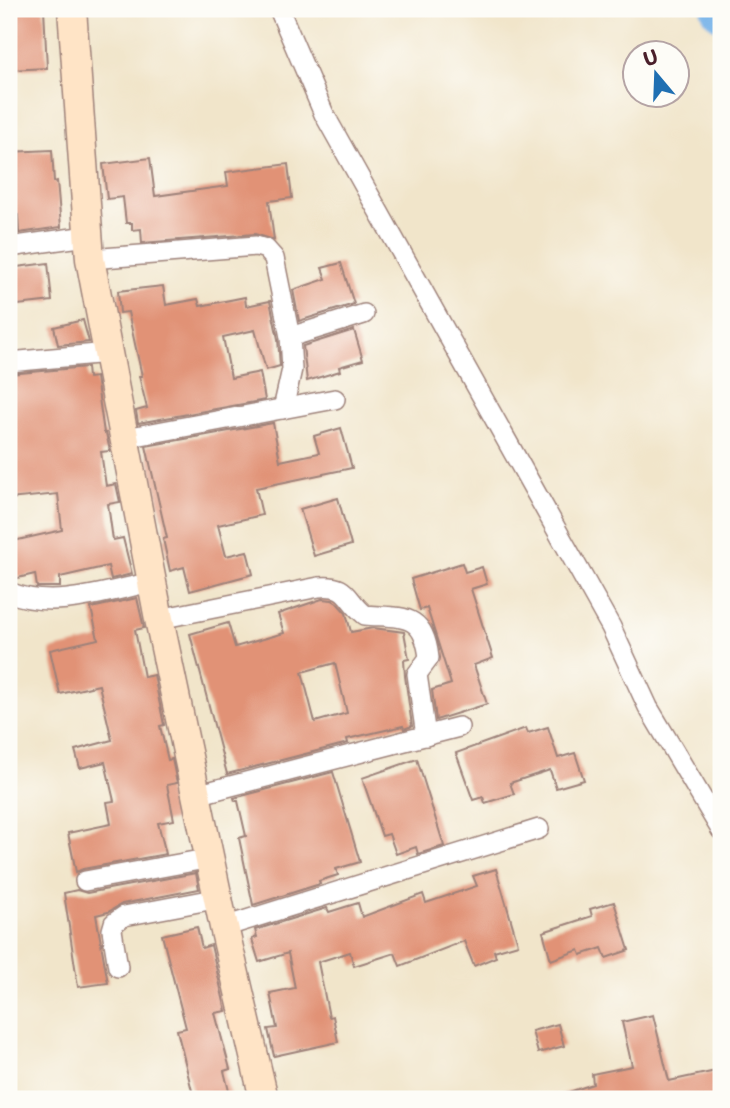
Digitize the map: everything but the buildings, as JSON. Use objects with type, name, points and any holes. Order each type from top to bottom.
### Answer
[{"type":"main road","points":[[72,9],[89,247],[159,619],[224,927],[264,1099]]},
{"type":"street","points":[[279,9],[324,114],[611,627],[648,707],[721,830]]},
{"type":"street","points":[[9,247],[256,246],[266,249],[274,258],[290,337],[292,369],[283,409]]},
{"type":"street","points":[[290,337],[364,314]]},
{"type":"street","points":[[9,362],[108,353]]},
{"type":"street","points":[[125,438],[335,400]]},
{"type":"street","points":[[9,592],[22,598],[46,600],[79,597],[152,582]]},
{"type":"street","points":[[159,619],[318,587],[333,586],[342,589],[365,615],[403,617],[412,620],[422,632],[429,658],[417,674],[426,736]]},
{"type":"street","points":[[196,795],[459,727]]},
{"type":"street","points":[[224,927],[539,829]]},
{"type":"street","points":[[85,881],[211,858]]},
{"type":"street","points":[[118,967],[112,930],[114,923],[124,916],[220,898]]},
{"type":"waterway","points":[[718,9],[721,13]]}]
